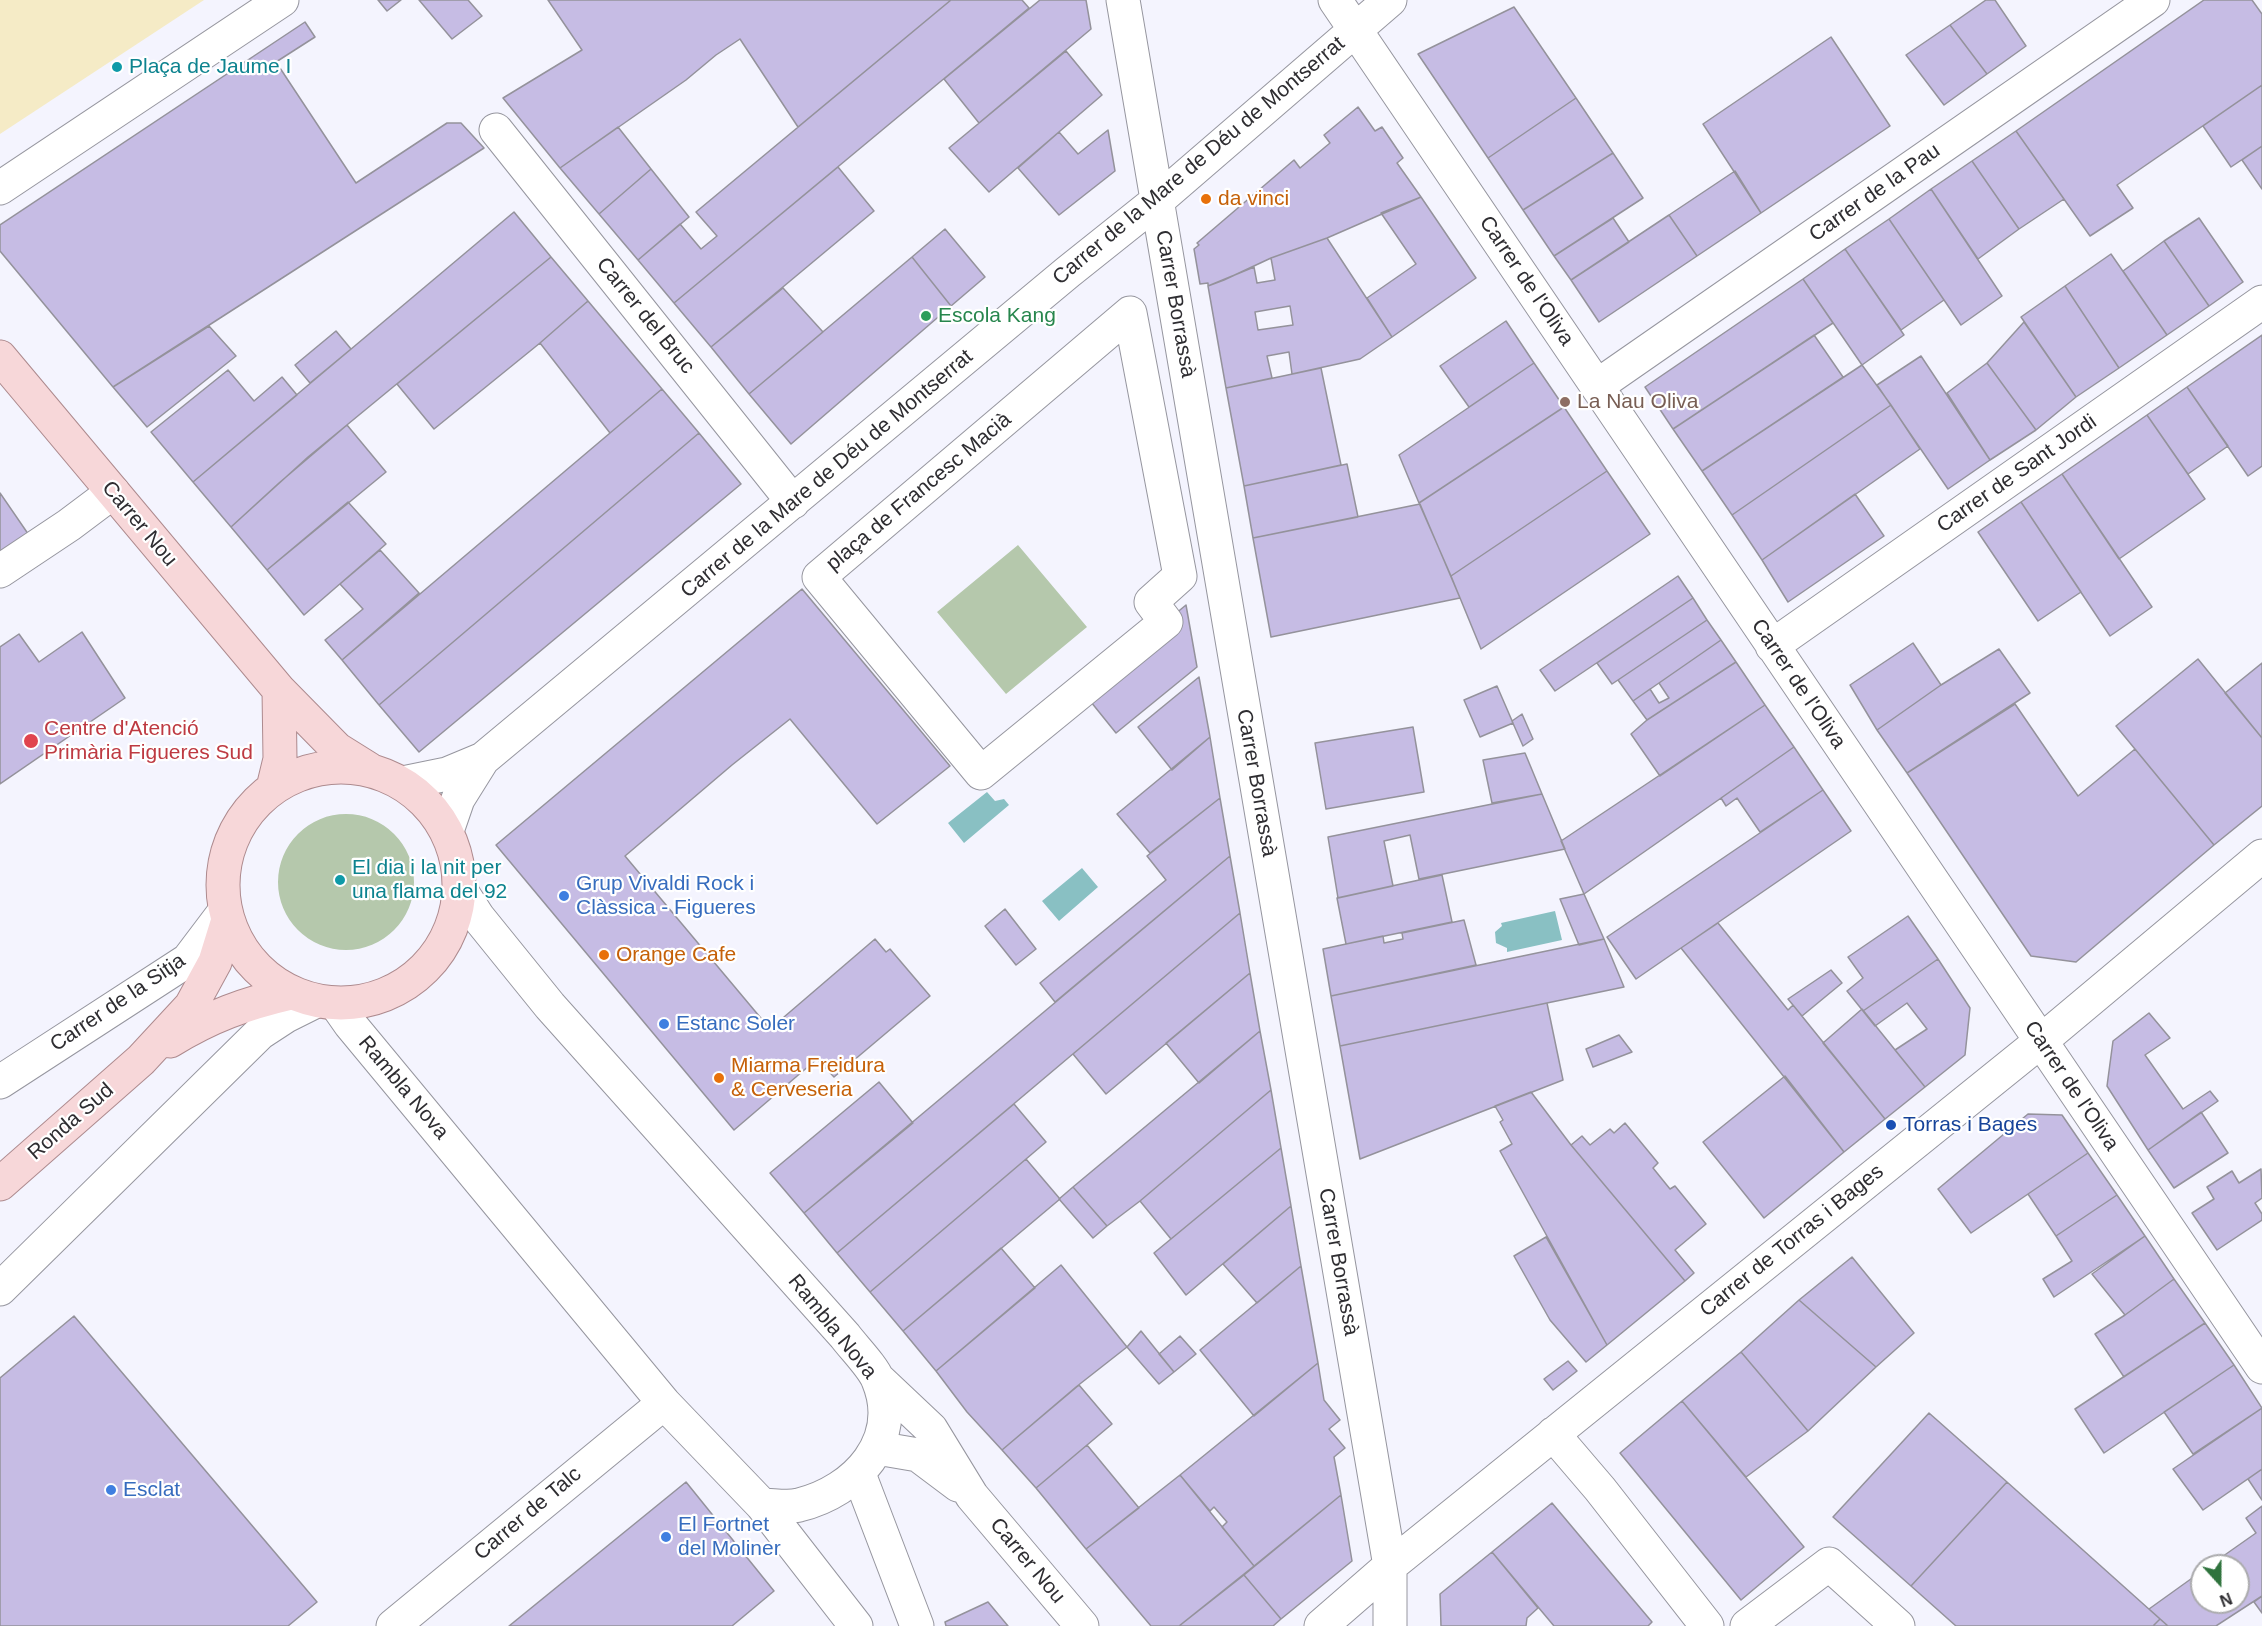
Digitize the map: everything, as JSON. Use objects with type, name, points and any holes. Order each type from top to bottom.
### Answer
[{"type":"main road","name":"Carrer Nou","points":[[0,357],[279,690],[338,749],[370,770]]},
{"type":"main road","points":[[273,788],[280,759],[279,690]]},
{"type":"main road","points":[[314,999],[271,981],[254,966],[240,948],[226,915],[222,876],[230,842],[248,811],[273,788],[303,772],[336,767],[370,770]]},
{"type":"main road","name":"Ronda Sud","points":[[141,1060],[204,1021],[251,1002],[314,999],[367,1000],[396,990],[422,972],[442,948],[455,920],[460,889],[457,860],[447,831],[430,806],[403,783],[370,770]]},
{"type":"main road","name":"Ronda Sud","points":[[0,1184],[141,1060],[190,1006],[215,962],[226,915]]},
{"type":"street","points":[[0,188],[282,0]]},
{"type":"street","name":"Carrer Borrassà","points":[[1123,0],[1390,1566],[1390,1626]]},
{"type":"street","name":"Carrer de l'Oliva","points":[[1335,0],[2262,1367]]},
{"type":"street","name":"Carrer de la Mare de Déu de Montserrat","points":[[403,783],[447,774],[483,759],[1068,272],[1157,201],[1390,0]]},
{"type":"street","name":"Carrer de la Pau","points":[[1597,386],[2153,0]]},
{"type":"street","name":"Carrer del Bruc","points":[[496,130],[793,502]]},
{"type":"street","name":"Carrer de Sant Jordi","points":[[1773,646],[2262,302]]},
{"type":"street","name":"plaça de Francesc Macià","points":[[1131,313],[1180,576],[1150,602],[1166,622],[981,773],[819,577],[1131,313]]},
{"type":"street","points":[[0,572],[113,492]]},
{"type":"street","name":"Carrer de la Mare de Déu de Montserrat","points":[[447,831],[458,799],[483,759]]},
{"type":"street","name":"Carrer de Torras i Bages","points":[[1321,1626],[1390,1566],[2041,1041],[2262,856]]},
{"type":"street","name":"Rambla Nova","points":[[314,999],[350,1024],[664,1403],[762,1505],[797,1506],[829,1493],[859,1474],[877,1448],[886,1415],[878,1379],[845,1336],[550,1006],[478,917],[460,889]]},
{"type":"street","name":"Carrer de la Sitja","points":[[0,1082],[188,960],[226,915]]},
{"type":"street","points":[[0,1289],[261,1033],[314,999]]},
{"type":"street","name":"Carrer Nou","points":[[878,1379],[931,1430],[972,1496],[1082,1626]]},
{"type":"street","name":"Carrer de Talc","points":[[393,1626],[664,1403]]},
{"type":"street","points":[[1553,1434],[1600,1489],[1707,1626]]},
{"type":"street","name":"Carrer Nou","points":[[877,1448],[918,1455],[972,1496]]},
{"type":"street","points":[[859,1474],[917,1626]]},
{"type":"street","points":[[762,1505],[856,1626]]},
{"type":"street","points":[[1747,1626],[1830,1564],[1898,1626]]},
{"type":"green space","points":[[1018,545],[1087,627],[1006,694],[937,612]]},
{"type":"green space","points":[[346,814],[372,819],[384,825],[394,834],[403,844],[409,856],[414,882],[409,908],[403,920],[394,930],[384,939],[372,945],[346,950],[320,945],[308,939],[298,930],[289,920],[283,908],[278,882],[283,856],[289,844],[298,834],[308,825],[320,819]]},
{"type":"sand","points":[[0,0],[204,0],[0,134]]},
{"type":"water","points":[[987,792],[995,801],[1004,799],[1009,805],[964,843],[948,823]]},
{"type":"water","points":[[1082,868],[1098,887],[1059,921],[1042,901]]},
{"type":"water","points":[[1555,911],[1562,940],[1507,952],[1507,948],[1496,943],[1495,932],[1502,926],[1501,923]]},
{"type":"building","points":[[378,0],[401,0],[387,11]]},
{"type":"building","points":[[419,0],[468,0],[482,16],[452,39]]},
{"type":"building","points":[[548,0],[951,0],[798,127],[740,39],[686,80],[560,168],[503,98],[582,50]]},
{"type":"building","points":[[951,0],[1022,0],[1029,8],[674,303],[638,260],[680,224],[701,249],[717,236],[696,212]]},
{"type":"building","points":[[1040,0],[1086,0],[1091,29],[979,123],[944,79]]},
{"type":"building","points":[[1986,0],[1995,0],[2026,46],[1987,74],[1950,25]]},
{"type":"building","points":[[2204,0],[2252,0],[2262,14],[2262,85],[2117,185],[2133,208],[2090,236],[2016,131]]},
{"type":"building","points":[[1514,7],[1576,98],[1488,158],[1418,54]]},
{"type":"building","points":[[305,22],[315,37],[276,62],[356,183],[447,123],[461,123],[484,148],[113,387],[0,251],[0,225]]},
{"type":"building","points":[[1950,25],[1987,74],[1944,105],[1906,55]]},
{"type":"building","points":[[1831,37],[1890,126],[1761,213],[1703,124]]},
{"type":"building","points":[[1066,51],[1102,95],[989,192],[949,148]]},
{"type":"building","points":[[2262,85],[2262,146],[2231,167],[2203,126]]},
{"type":"building","points":[[1576,98],[1613,153],[1523,210],[1488,158]]},
{"type":"building","points":[[1358,107],[1375,131],[1382,127],[1403,158],[1397,163],[1421,197],[1327,238],[1271,258],[1224,280],[1208,286],[1208,283],[1200,284],[1194,249],[1199,245],[1197,243],[1294,160],[1300,168],[1330,143],[1324,135]]},
{"type":"building","points":[[618,127],[651,169],[599,214],[560,168]]},
{"type":"building","points":[[1108,130],[1115,171],[1059,215],[1018,168],[1059,132],[1078,154]]},
{"type":"building","points":[[2016,131],[2064,199],[2019,229],[1972,161]]},
{"type":"building","points":[[2262,146],[2262,189],[2242,160]]},
{"type":"building","points":[[1613,153],[1643,198],[1554,256],[1523,210]]},
{"type":"building","points":[[1972,161],[2019,229],[1978,259],[1931,189]]},
{"type":"building","points":[[838,167],[874,211],[711,347],[674,303]]},
{"type":"building","points":[[651,169],[689,217],[638,260],[599,214]]},
{"type":"building","points":[[1735,171],[1761,213],[1697,256],[1669,215]]},
{"type":"building","points":[[1931,189],[2002,296],[1961,325],[1889,219]]},
{"type":"building","points":[[1421,197],[1476,278],[1392,337],[1367,298],[1416,264],[1381,213]]},
{"type":"building","points":[[514,212],[551,257],[308,457],[231,527],[193,482]]},
{"type":"building","points":[[1669,215],[1697,256],[1599,322],[1571,280]]},
{"type":"building","points":[[1613,218],[1629,242],[1571,280],[1554,256]]},
{"type":"building","points":[[2199,218],[2243,282],[2209,306],[2164,241]]},
{"type":"building","points":[[1889,219],[1944,300],[1901,330],[1845,249]]},
{"type":"building","points":[[945,229],[985,277],[951,306],[912,257]]},
{"type":"building","points":[[1327,238],[1392,337],[1360,359],[1292,374],[1289,352],[1267,356],[1272,378],[1226,388],[1208,286],[1254,267],[1257,283],[1275,280],[1271,258]],"holes":[[[1290,306],[1293,325],[1258,330],[1255,312]]]},
{"type":"building","points":[[2164,241],[2209,306],[2167,335],[2123,271]]},
{"type":"building","points":[[1845,249],[1904,335],[1862,365],[1803,279]]},
{"type":"building","points":[[2111,254],[2167,335],[2119,368],[2065,286]]},
{"type":"building","points":[[551,257],[588,301],[434,429],[397,384]]},
{"type":"building","points":[[912,257],[951,306],[791,444],[749,394]]},
{"type":"building","points":[[1803,279],[1833,323],[1673,429],[1645,387]]},
{"type":"building","points":[[2065,286],[2119,368],[2076,397],[2021,317]]},
{"type":"building","points":[[783,288],[823,332],[749,394],[711,347]]},
{"type":"building","points":[[588,301],[662,389],[610,433],[540,343]]},
{"type":"building","points":[[1506,321],[1534,363],[1469,407],[1440,366]]},
{"type":"building","points":[[2024,322],[2076,397],[2036,430],[1987,363]]},
{"type":"building","points":[[209,326],[236,356],[147,427],[113,387]]},
{"type":"building","points":[[336,331],[351,349],[310,383],[295,365]]},
{"type":"building","points":[[1814,335],[1843,377],[1702,471],[1673,429]]},
{"type":"building","points":[[2262,335],[2262,466],[2248,476],[2187,387]]},
{"type":"building","points":[[1921,356],[1990,460],[1948,489],[1877,385]]},
{"type":"building","points":[[1534,363],[1564,407],[1419,503],[1399,455]]},
{"type":"building","points":[[1987,363],[2036,430],[1990,460],[1947,393]]},
{"type":"building","points":[[1862,365],[1891,405],[1732,515],[1702,471]]},
{"type":"building","points":[[1321,368],[1341,465],[1244,486],[1226,388]]},
{"type":"building","points":[[228,370],[254,401],[282,377],[297,395],[193,482],[151,432]]},
{"type":"building","points":[[2187,387],[2228,446],[2188,474],[2147,415]]},
{"type":"building","points":[[662,389],[699,433],[379,705],[342,660]]},
{"type":"building","points":[[1891,405],[1920,449],[1762,560],[1732,515]]},
{"type":"building","points":[[1564,407],[1607,471],[1451,576],[1419,503]]},
{"type":"building","points":[[2147,415],[2205,499],[2119,559],[2062,474]]},
{"type":"building","points":[[347,425],[386,472],[267,570],[231,527]]},
{"type":"building","points":[[699,433],[741,484],[419,752],[379,705]]},
{"type":"building","points":[[1347,464],[1358,517],[1253,538],[1244,486]]},
{"type":"building","points":[[1607,471],[1650,534],[1481,649],[1451,576]]},
{"type":"building","points":[[2062,474],[2152,607],[2110,636],[2021,502]]},
{"type":"building","points":[[0,493],[33,541],[0,562]]},
{"type":"building","points":[[1855,494],[1884,536],[1788,602],[1762,560]]},
{"type":"building","points":[[348,502],[386,544],[304,615],[267,570]]},
{"type":"building","points":[[2021,502],[2081,592],[2038,621],[1978,532]]},
{"type":"building","points":[[1420,504],[1460,598],[1271,637],[1253,538]]},
{"type":"building","points":[[380,550],[419,593],[342,660],[325,640],[363,609],[340,584]]},
{"type":"building","points":[[1678,576],[1693,598],[1555,691],[1540,670]]},
{"type":"building","points":[[802,589],[950,766],[877,824],[790,719],[625,856],[770,1029],[875,939],[886,952],[890,949],[930,996],[834,1077],[817,1059],[734,1130],[496,845]]},
{"type":"building","points":[[1693,598],[1707,620],[1612,684],[1597,663]]},
{"type":"building","points":[[1186,605],[1197,667],[1116,733],[1091,702],[1092,683]]},
{"type":"building","points":[[1707,620],[1721,640],[1633,701],[1618,680]]},
{"type":"building","name":"Centre d'Atenció Primària Figueres Sud","points":[[82,632],[125,698],[0,784],[0,647],[19,634],[39,662]]},
{"type":"building","points":[[1721,640],[1736,662],[1647,720],[1633,701],[1650,689],[1659,703],[1669,698],[1659,683]]},
{"type":"building","points":[[1913,643],[1941,685],[1877,730],[1850,685]]},
{"type":"building","points":[[1999,649],[2030,693],[1907,773],[1877,730],[1941,685]]},
{"type":"building","points":[[2198,659],[2262,738],[2262,806],[2214,845],[2116,726]]},
{"type":"building","points":[[1736,662],[1765,705],[1660,776],[1631,734],[1647,720]]},
{"type":"building","points":[[2262,663],[2262,738],[2225,693]]},
{"type":"building","points":[[1199,677],[1210,737],[1172,770],[1138,727]]},
{"type":"building","points":[[1497,686],[1513,723],[1480,737],[1464,700]]},
{"type":"building","points":[[2015,704],[2078,796],[2135,749],[2214,845],[2076,962],[2031,956],[1907,773]]},
{"type":"building","points":[[1765,705],[1794,747],[1584,894],[1561,841]]},
{"type":"building","points":[[1522,714],[1533,739],[1523,746],[1512,721]]},
{"type":"building","points":[[1413,727],[1424,792],[1326,809],[1315,743]]},
{"type":"building","points":[[1210,737],[1220,798],[1150,853],[1117,814]]},
{"type":"building","points":[[1794,747],[1823,790],[1760,832],[1737,798],[1726,806],[1721,798]]},
{"type":"building","points":[[1525,753],[1542,794],[1492,803],[1483,760]]},
{"type":"building","points":[[1823,790],[1851,831],[1636,979],[1607,937]]},
{"type":"building","points":[[1542,794],[1565,849],[1419,879],[1410,835],[1384,841],[1393,886],[1338,898],[1328,837]]},
{"type":"building","points":[[1220,798],[1230,856],[1055,1002],[1040,983],[1166,880],[1147,856]]},
{"type":"building","points":[[1230,856],[1240,913],[837,1253],[804,1213]]},
{"type":"building","points":[[1442,875],[1452,922],[1346,944],[1337,898]]},
{"type":"building","points":[[1584,894],[1604,939],[1579,945],[1560,899]]},
{"type":"building","points":[[1005,909],[1036,949],[1016,965],[985,926]]},
{"type":"building","points":[[1240,913],[1250,973],[1106,1094],[1073,1054]]},
{"type":"building","points":[[1908,916],[1938,959],[1863,1011],[1847,991],[1863,978],[1848,957]]},
{"type":"building","points":[[1464,920],[1476,965],[1331,996],[1323,949],[1383,936],[1384,943],[1403,939],[1402,933]]},
{"type":"building","points":[[1718,923],[1788,1010],[1793,1005],[1885,1119],[1844,1152],[1681,948]]},
{"type":"building","points":[[1604,939],[1624,987],[1340,1046],[1331,996]]},
{"type":"building","points":[[1938,959],[1970,1008],[1965,1055],[1925,1087],[1895,1050],[1927,1029],[1907,1003],[1875,1026],[1863,1011]]},
{"type":"building","points":[[1831,970],[1842,983],[1802,1016],[1788,999]]},
{"type":"building","points":[[1250,973],[1260,1031],[1199,1083],[1166,1043]]},
{"type":"building","points":[[1547,1003],[1563,1080],[1360,1159],[1340,1046]]},
{"type":"building","points":[[1862,1009],[1925,1087],[1885,1119],[1823,1043]]},
{"type":"building","points":[[2149,1013],[2170,1038],[2145,1055],[2183,1109],[2210,1091],[2218,1101],[2148,1150],[2107,1086],[2113,1041]]},
{"type":"building","points":[[1260,1031],[1271,1090],[1140,1201],[1107,1226],[1073,1187]]},
{"type":"building","points":[[1619,1035],[1632,1052],[1593,1067],[1586,1049]]},
{"type":"building","points":[[1785,1076],[1844,1152],[1764,1218],[1703,1142]]},
{"type":"building","points":[[879,1082],[913,1123],[804,1213],[770,1173]]},
{"type":"building","points":[[1271,1090],[1281,1148],[1171,1239],[1140,1201]]},
{"type":"building","points":[[1531,1092],[1571,1145],[1685,1281],[1607,1345],[1500,1151],[1512,1144],[1500,1122],[1503,1120],[1495,1106]]},
{"type":"building","points":[[1014,1104],[1046,1142],[870,1292],[837,1253]]},
{"type":"building","points":[[2201,1112],[2228,1153],[2174,1188],[2148,1150]]},
{"type":"building","points":[[2028,1114],[2062,1115],[2088,1153],[1971,1233],[1938,1189]]},
{"type":"building","points":[[1625,1123],[1658,1163],[1653,1168],[1670,1189],[1675,1186],[1706,1224],[1675,1250],[1694,1273],[1685,1281],[1571,1145],[1582,1136],[1590,1145],[1610,1129],[1614,1133]]},
{"type":"building","points":[[1281,1148],[1291,1206],[1186,1295],[1154,1253]]},
{"type":"building","points":[[2088,1153],[2117,1195],[2056,1236],[2028,1194]]},
{"type":"building","points":[[1026,1159],[1060,1199],[903,1331],[870,1292]]},
{"type":"building","points":[[2261,1169],[2262,1198],[2255,1203],[2262,1214],[2262,1220],[2217,1250],[2192,1213],[2214,1199],[2207,1187],[2232,1171],[2239,1183]]},
{"type":"building","points":[[1073,1187],[1107,1226],[1093,1238],[1059,1199]]},
{"type":"building","points":[[2117,1195],[2145,1236],[2054,1297],[2043,1279],[2072,1261],[2056,1236]]},
{"type":"building","points":[[1291,1206],[1301,1266],[1257,1303],[1223,1264]]},
{"type":"building","points":[[2145,1236],[2174,1279],[2125,1315],[2092,1274]]},
{"type":"building","points":[[1546,1237],[1607,1345],[1586,1362],[1550,1320],[1514,1256]]},
{"type":"building","points":[[1001,1248],[1035,1288],[936,1371],[903,1331]]},
{"type":"building","points":[[1852,1257],[1914,1333],[1876,1367],[1799,1300]]},
{"type":"building","points":[[1061,1265],[1127,1347],[1002,1450],[967,1412],[936,1371]]},
{"type":"building","points":[[1301,1266],[1318,1363],[1254,1416],[1200,1350]]},
{"type":"building","points":[[2174,1279],[2205,1323],[2124,1377],[2095,1334]]},
{"type":"building","points":[[1799,1300],[1876,1367],[1808,1431],[1741,1352]]},
{"type":"building","name":"Esclat","points":[[74,1316],[317,1602],[288,1626],[0,1626],[0,1378]]},
{"type":"building","points":[[2205,1323],[2234,1365],[2104,1453],[2075,1409]]},
{"type":"building","points":[[1141,1331],[1174,1372],[1159,1384],[1127,1347]]},
{"type":"building","points":[[1180,1336],[1196,1354],[1174,1372],[1159,1354]]},
{"type":"building","points":[[1741,1352],[1808,1431],[1746,1477],[1682,1401]]},
{"type":"building","points":[[1568,1361],[1577,1371],[1553,1390],[1544,1379]]},
{"type":"building","points":[[1318,1363],[1324,1400],[1340,1420],[1329,1429],[1345,1448],[1334,1457],[1341,1495],[1254,1566],[1222,1527],[1227,1522],[1214,1507],[1210,1511],[1180,1475]]},
{"type":"building","points":[[2234,1365],[2262,1408],[2193,1454],[2164,1412]]},
{"type":"building","points":[[1079,1385],[1112,1424],[1036,1488],[1002,1450]]},
{"type":"building","points":[[1682,1401],[1804,1547],[1741,1600],[1620,1453]]},
{"type":"building","points":[[2262,1408],[2262,1469],[2203,1510],[2173,1469]]},
{"type":"building","points":[[1929,1413],[2007,1482],[1911,1586],[1833,1517]]},
{"type":"building","points":[[1087,1445],[1139,1508],[1086,1549],[1036,1488]]},
{"type":"building","points":[[2262,1469],[2262,1500],[2248,1479]]},
{"type":"building","points":[[1180,1475],[1254,1566],[1179,1626],[1151,1626],[1086,1549]]},
{"type":"building","points":[[686,1482],[774,1591],[732,1626],[509,1626]]},
{"type":"building","points":[[2007,1482],[2160,1619],[2153,1626],[1956,1626],[1911,1586]]},
{"type":"building","points":[[1341,1495],[1352,1561],[1281,1619],[1244,1575]]},
{"type":"building","points":[[1552,1503],[1652,1622],[1648,1626],[1554,1626],[1492,1552]]},
{"type":"building","points":[[2262,1506],[2262,1596],[2250,1604],[2250,1554],[2226,1554],[2256,1533],[2246,1518]]},
{"type":"building","points":[[1492,1552],[1538,1608],[1527,1618],[1526,1626],[1441,1626],[1440,1594]]},
{"type":"building","points":[[1244,1575],[1281,1619],[1273,1626],[1179,1626]]},
{"type":"building","points":[[2190,1580],[2190,1614],[2234,1614],[2216,1626],[2168,1626],[2149,1609]]},
{"type":"building","points":[[2262,1596],[2262,1613],[2254,1602]]},
{"type":"building","points":[[988,1602],[1008,1626],[946,1626],[945,1622]]},
{"type":"building","points":[[2160,1619],[2168,1626],[2153,1626]]},
{"type":"place","name":"Plaça de Jaume I","points":[[117,67]]},
{"type":"place","name":"da vinci","points":[[1206,199]]},
{"type":"place","name":"Escola Kang","points":[[926,316]]},
{"type":"place","name":"La Nau Oliva","points":[[1565,402]]},
{"type":"place","name":"Centre d'Atenció Primària Figueres Sud","points":[[31,741]]},
{"type":"place","name":"El dia i la nit per una flama del 92","points":[[340,880]]},
{"type":"place","name":"Grup Vivaldi Rock i Clàssica - Figueres","points":[[564,896]]},
{"type":"place","name":"Orange Cafe","points":[[604,955]]},
{"type":"place","name":"Estanc Soler","points":[[664,1024]]},
{"type":"place","name":"Miarma Freidura & Cerveseria","points":[[719,1078]]},
{"type":"place","name":"Torras i Bages","points":[[1891,1125]]},
{"type":"place","name":"Esclat","points":[[111,1490]]},
{"type":"place","name":"El Fortnet del Moliner","points":[[666,1537]]}]
